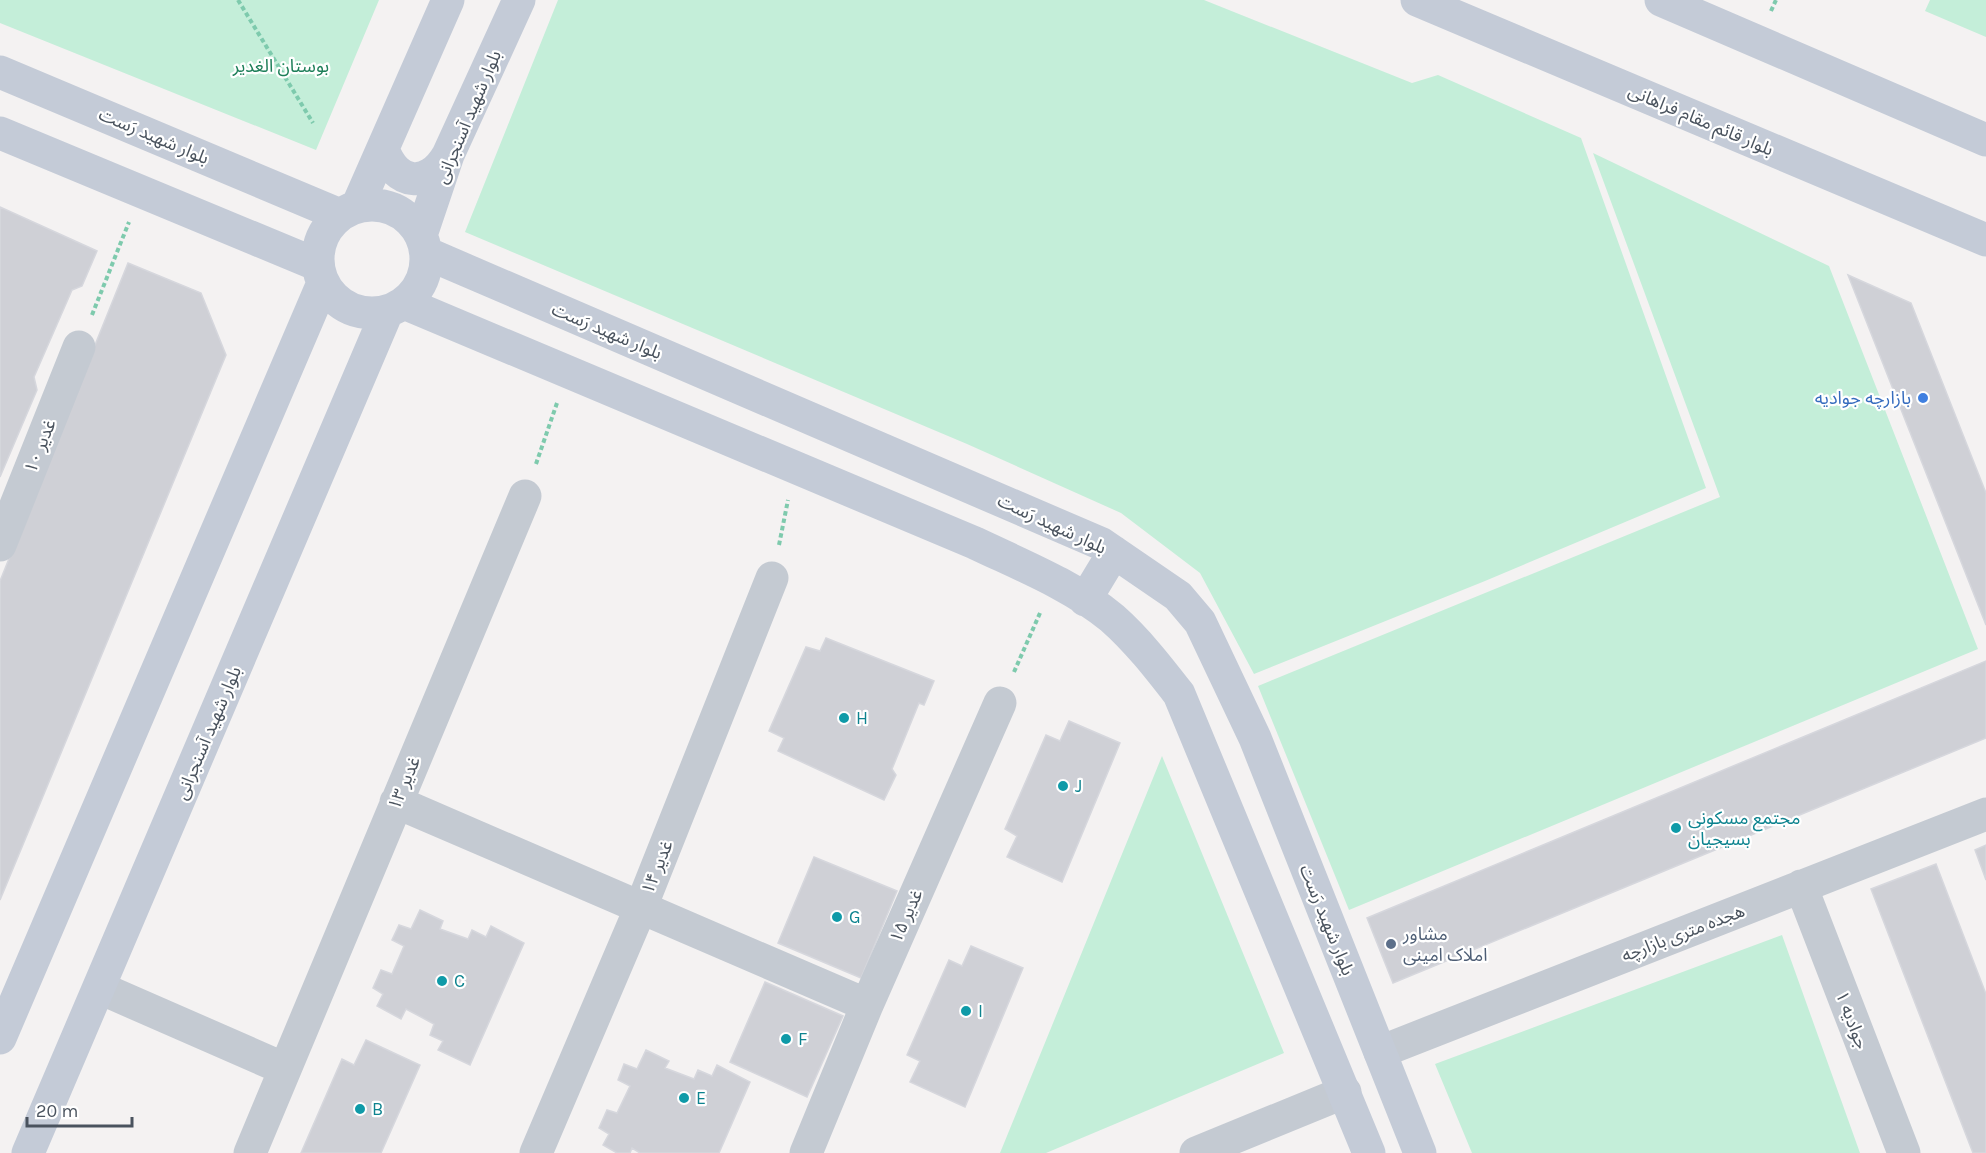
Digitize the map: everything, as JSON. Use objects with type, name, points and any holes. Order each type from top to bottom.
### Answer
[{"type":"main road","points":[[349,211],[376,204],[394,209],[410,220],[424,244],[425,272],[417,290],[396,307],[368,313],[350,309],[334,298],[321,274],[319,246],[327,229],[349,211],[383,149],[448,0]]},
{"type":"main road","name":"بلوار شهید آسنجرانی","points":[[424,244],[448,155],[519,0]]},
{"type":"main road","name":"بلوار قائم مقام فراهانی","points":[[1417,0],[1986,240]]},
{"type":"main road","points":[[1661,0],[1986,140]]},
{"type":"main road","name":"بلوار شهید رَست","points":[[0,72],[349,211]]},
{"type":"main road","points":[[0,133],[142,192],[321,274]]},
{"type":"main road","points":[[383,149],[388,163],[399,174],[413,178],[428,177],[441,168],[448,155]]},
{"type":"main road","name":"بلوار شهید رَست","points":[[424,244],[1102,544],[1178,596],[1200,622],[1255,738],[1420,1153]]},
{"type":"main road","points":[[0,1038],[321,274]]},
{"type":"main road","points":[[396,307],[568,373],[975,543],[1054,580],[1118,624],[1145,652],[1179,694],[1369,1153]]},
{"type":"main road","name":"بلوار شهید آسنجرانی","points":[[28,1153],[396,307]]},
{"type":"main road","points":[[1085,600],[1114,552]]},
{"type":"street","name":"غدیر ۱۰","points":[[0,545],[79,347]]},
{"type":"street","name":"غدیر ۱۳","points":[[250,1153],[525,496]]},
{"type":"street","name":"غدیر ۱۴","points":[[536,1153],[641,907],[772,578]]},
{"type":"street","name":"غدیر ۱۵","points":[[816,1146],[867,1005],[1000,703]]},
{"type":"street","points":[[396,802],[867,1005]]},
{"type":"street","name":"هجده متری بازارچه","points":[[1380,1052],[1986,814]]},
{"type":"street","name":"جوادیه ۱","points":[[1801,886],[1904,1153]]},
{"type":"street","points":[[100,987],[285,1070]]},
{"type":"street","points":[[1196,1153],[1345,1092]]},
{"type":"path","points":[[238,0],[313,123]]},
{"type":"path","points":[[79,347],[142,192]]},
{"type":"path","points":[[525,496],[568,373]]},
{"type":"path","points":[[772,578],[795,468]]},
{"type":"path","points":[[1000,703],[1054,580]]},
{"type":"green space","name":"بوستان الغدیر","points":[[0,0],[379,0],[316,150],[0,23]]},
{"type":"green space","points":[[558,0],[1204,0],[1412,83],[1438,75],[1581,138],[1706,488],[1485,581],[1254,674],[1200,573],[1121,513],[967,444],[465,232]]},
{"type":"green space","points":[[1930,0],[1986,0],[1986,37],[1925,11]]},
{"type":"green space","points":[[1593,153],[1829,266],[1978,649],[1349,910],[1258,686],[1720,497]]},
{"type":"green space","points":[[1162,756],[1284,1053],[1046,1153],[1000,1153]]},
{"type":"green space","points":[[1782,935],[1860,1153],[1472,1153],[1435,1064]]},
{"type":"building","points":[[0,207],[97,251],[82,286],[72,290],[34,377],[37,390],[0,477]]},
{"type":"building","points":[[128,263],[201,293],[226,355],[0,900],[0,581]]},
{"type":"building","name":"بازارچه جوادیه","points":[[1848,275],[1911,303],[1986,493],[1986,625]]},
{"type":"building","name":"H","points":[[826,638],[934,681],[924,705],[919,703],[892,769],[896,775],[884,800],[778,751],[784,738],[769,731],[806,647],[820,651]]},
{"type":"building","name":"مجتمع مسکونی بسیجیان","points":[[1986,661],[1986,738],[1393,983],[1367,918]]},
{"type":"building","name":"J","points":[[1069,721],[1120,743],[1062,882],[1007,857],[1017,836],[1005,829],[1046,735],[1060,741]]},
{"type":"building","points":[[1986,845],[1986,880],[1975,850]]},
{"type":"building","name":"G","points":[[814,857],[897,891],[861,978],[778,943]]},
{"type":"building","points":[[1936,864],[1986,994],[1986,1153],[1973,1153],[1871,889]]},
{"type":"building","name":"C","points":[[420,910],[443,921],[440,929],[468,939],[472,930],[486,937],[491,926],[524,943],[470,1065],[438,1050],[443,1041],[430,1035],[434,1024],[406,1009],[401,1019],[377,1006],[383,994],[373,988],[381,970],[392,974],[404,946],[392,940],[399,925],[411,929]]},
{"type":"building","name":"I","points":[[971,946],[1023,968],[965,1107],[910,1082],[920,1061],[907,1055],[949,960],[962,966]]},
{"type":"building","name":"F","points":[[765,982],[843,1016],[807,1097],[730,1062]]},
{"type":"building","name":"B","points":[[366,1040],[420,1065],[381,1153],[301,1153],[342,1059],[354,1065]]},
{"type":"building","name":"E","points":[[646,1050],[669,1061],[665,1068],[694,1079],[698,1070],[712,1076],[717,1065],[750,1082],[719,1153],[640,1153],[632,1148],[630,1153],[617,1153],[603,1145],[609,1134],[599,1128],[607,1110],[617,1113],[630,1086],[618,1080],[624,1064],[637,1069]]},
{"type":"place","name":"بازارچه جوادیه","points":[[1923,398]]},
{"type":"place","name":"H","points":[[844,718]]},
{"type":"place","name":"J","points":[[1063,786]]},
{"type":"place","name":"مجتمع مسکونی بسیجیان","points":[[1676,828]]},
{"type":"place","name":"G","points":[[837,917]]},
{"type":"place","name":"مشاور املاک امینی","points":[[1391,944]]},
{"type":"place","name":"C","points":[[442,981]]},
{"type":"place","name":"I","points":[[966,1011]]},
{"type":"place","name":"F","points":[[786,1039]]},
{"type":"place","name":"E","points":[[684,1098]]},
{"type":"place","name":"B","points":[[360,1109]]}]
